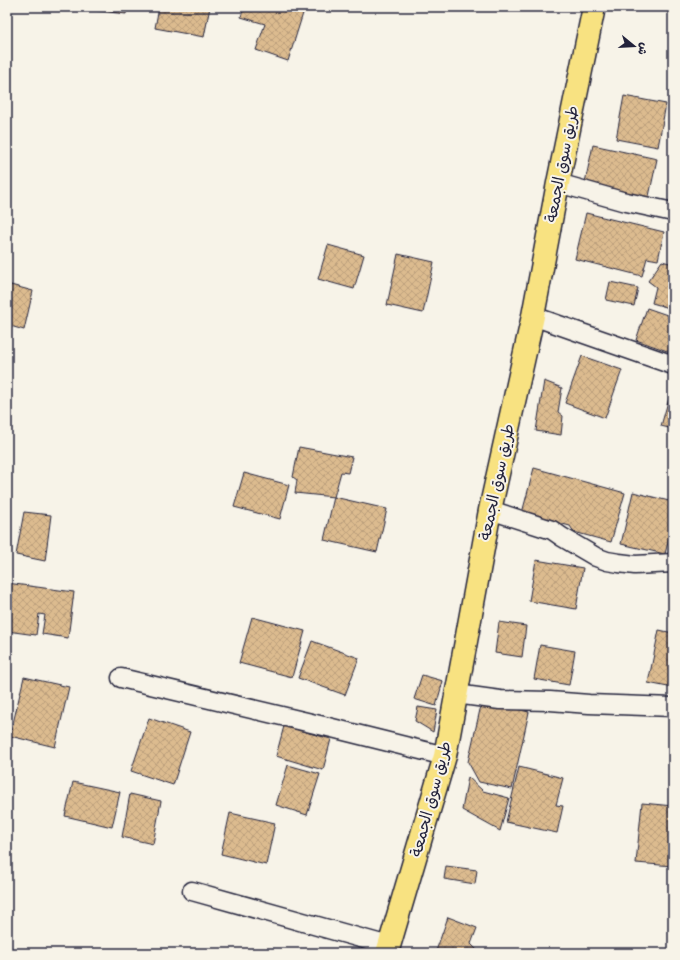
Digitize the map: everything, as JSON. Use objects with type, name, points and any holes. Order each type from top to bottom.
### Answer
[{"type":"main road","name":"طريق سوق الجمعة","points":[[388,950],[445,756],[490,510],[533,316],[558,183],[594,7]]},
{"type":"street","points":[[558,183],[622,201],[673,212]]},
{"type":"street","points":[[533,316],[673,365]]},
{"type":"street","points":[[490,510],[552,530],[607,561],[635,565],[673,563]]},
{"type":"street","points":[[121,678],[445,756]]},
{"type":"street","points":[[456,694],[500,700],[673,707]]},
{"type":"street","points":[[192,891],[388,950]]},
{"type":"building","points":[[75,7],[127,7],[126,14]]},
{"type":"building","points":[[159,7],[210,7],[204,37],[155,28]]},
{"type":"building","points":[[244,7],[305,7],[288,61],[256,50],[265,24],[241,17]]},
{"type":"building","points":[[624,96],[666,104],[658,147],[616,139]]},
{"type":"building","points":[[593,145],[657,159],[648,201],[584,187]]},
{"type":"building","points":[[586,213],[664,232],[658,260],[647,258],[642,276],[575,259]]},
{"type":"building","points":[[328,245],[364,255],[354,289],[318,279]]},
{"type":"building","points":[[398,254],[434,262],[423,313],[387,305]]},
{"type":"building","points":[[662,261],[673,264],[673,309],[652,303],[656,287],[648,281]]},
{"type":"building","points":[[610,282],[638,288],[634,306],[606,300]]},
{"type":"building","points":[[7,284],[33,291],[24,330],[7,325]]},
{"type":"building","points":[[647,308],[673,317],[673,353],[636,340]]},
{"type":"building","points":[[582,356],[622,370],[605,418],[565,403]]},
{"type":"building","points":[[544,381],[562,388],[558,412],[563,416],[561,435],[536,431]]},
{"type":"building","points":[[673,384],[673,429],[661,426]]},
{"type":"building","points":[[299,447],[352,457],[348,473],[341,472],[334,497],[295,493],[297,480],[293,477]]},
{"type":"building","points":[[534,468],[625,493],[611,542],[574,532],[570,526],[522,513]]},
{"type":"building","points":[[244,473],[289,485],[280,519],[234,507]]},
{"type":"building","points":[[633,492],[673,502],[673,522],[665,554],[621,544]]},
{"type":"building","points":[[334,497],[387,509],[377,552],[324,540]]},
{"type":"building","points":[[24,512],[51,515],[45,561],[16,555]]},
{"type":"building","points":[[536,560],[583,568],[576,609],[529,601]]},
{"type":"building","points":[[7,583],[74,592],[68,638],[42,634],[45,615],[39,614],[36,635],[7,631]]},
{"type":"building","points":[[252,617],[305,631],[292,677],[239,663]]},
{"type":"building","points":[[499,622],[526,626],[522,657],[495,653]]},
{"type":"building","points":[[659,630],[673,633],[673,688],[648,683]]},
{"type":"building","points":[[312,641],[359,658],[345,695],[298,678]]},
{"type":"building","points":[[540,645],[575,651],[569,685],[534,679]]},
{"type":"building","points":[[422,675],[443,681],[436,706],[414,699]]},
{"type":"building","points":[[24,677],[69,687],[55,747],[10,736]]},
{"type":"building","points":[[482,701],[529,712],[512,789],[479,782],[468,762]]},
{"type":"building","points":[[418,707],[437,710],[433,732],[415,721]]},
{"type":"building","points":[[149,718],[190,732],[173,785],[131,771]]},
{"type":"building","points":[[284,726],[331,739],[323,770],[276,756]]},
{"type":"building","points":[[288,765],[320,774],[307,815],[276,805]]},
{"type":"building","points":[[519,767],[563,778],[556,805],[563,806],[557,833],[506,822]]},
{"type":"building","points":[[468,777],[483,791],[509,798],[500,831],[462,810]]},
{"type":"building","points":[[73,782],[120,792],[112,827],[65,816]]},
{"type":"building","points":[[130,794],[161,801],[153,844],[122,837]]},
{"type":"building","points":[[642,803],[673,806],[673,866],[636,863]]},
{"type":"building","points":[[230,813],[275,823],[266,865],[221,854]]},
{"type":"building","points":[[446,866],[477,870],[475,884],[444,879]]},
{"type":"building","points":[[448,917],[477,928],[471,944],[478,951],[477,953],[438,953],[436,951]]}]
